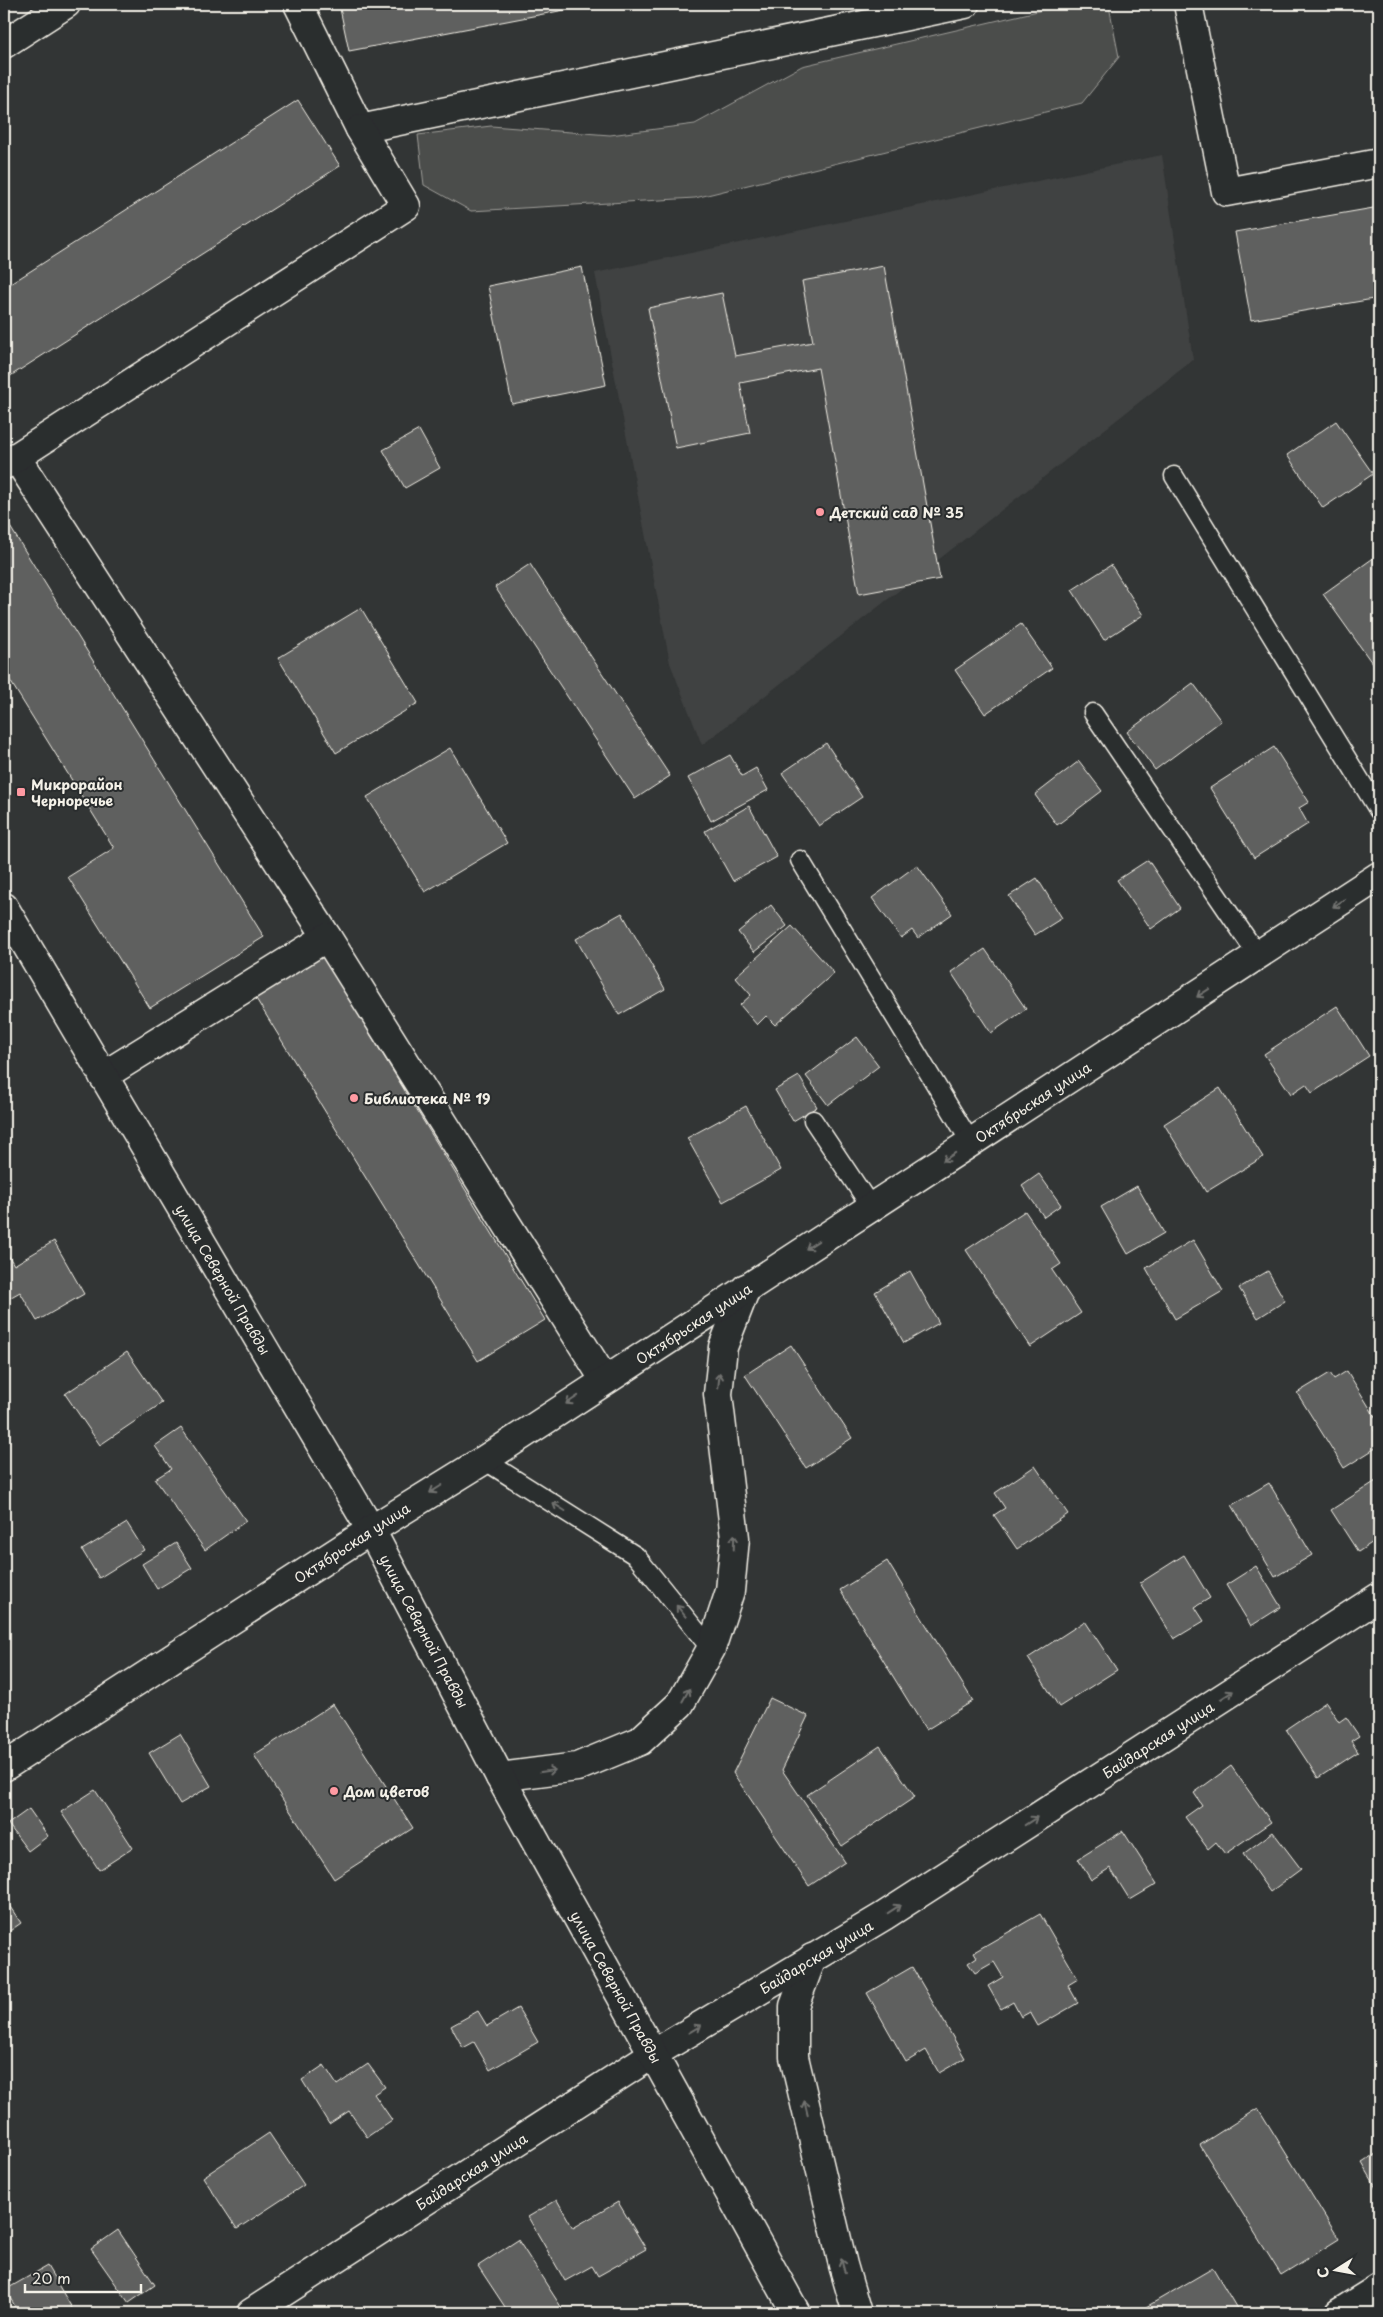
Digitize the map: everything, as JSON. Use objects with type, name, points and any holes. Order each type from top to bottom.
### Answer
[{"type":"main road","points":[[4,44],[66,4]]},
{"type":"main road","points":[[298,4],[360,129],[406,206],[10,461],[327,937],[604,1379]]},
{"type":"main road","points":[[360,129],[965,4]]},
{"type":"main road","points":[[1188,4],[1226,192],[1379,163]]},
{"type":"main road","name":"Октябрьская улица","points":[[4,1767],[371,1530],[484,1460],[604,1379],[1259,956],[1379,876]]},
{"type":"main road","name":"улица Северной Правды","points":[[5,911],[371,1530],[500,1777],[796,2313]]},
{"type":"main road","points":[[103,1076],[327,937]]},
{"type":"main road","points":[[500,1777],[578,1767],[640,1741],[680,1704],[711,1649],[730,1591],[735,1538],[718,1394],[723,1347],[746,1288]]},
{"type":"main road","name":"Байдарская улица","points":[[251,2313],[653,2054],[884,1916],[1379,1597]]},
{"type":"main road","points":[[812,1958],[794,2006],[794,2057],[843,2265],[857,2313]]},
{"type":"main road","points":[[1340,2313],[1379,2288]]},
{"type":"lane","points":[[1174,476],[1379,811]]},
{"type":"lane","points":[[1093,713],[1259,956]]},
{"type":"lane","points":[[800,860],[971,1142]]},
{"type":"lane","points":[[814,1120],[871,1207]]},
{"type":"lane","points":[[484,1460],[636,1556],[711,1649]]},
{"type":"shaded area","points":[[1109,6],[1119,57],[1082,103],[695,198],[471,211],[424,185],[418,135],[491,126],[610,135],[695,124],[802,66],[1042,10]]},
{"type":"shaded area","name":"Детский сад № 35","points":[[1162,155],[1193,360],[702,745],[670,663],[595,273]]},
{"type":"building","points":[[339,4],[596,4],[349,51]]},
{"type":"building","points":[[298,100],[340,166],[4,380],[4,288]]},
{"type":"building","points":[[1379,207],[1379,298],[1251,320],[1235,232]]},
{"type":"building","points":[[884,266],[940,579],[859,594],[818,368],[740,383],[750,433],[676,448],[648,308],[722,293],[735,356],[813,342],[802,281]]},
{"type":"building","points":[[582,267],[606,385],[512,404],[488,286]]},
{"type":"building","points":[[1336,421],[1373,474],[1323,508],[1287,455]]},
{"type":"building","points":[[419,430],[440,468],[405,488],[383,450]]},
{"type":"building","points":[[4,517],[264,937],[150,1008],[68,877],[114,848],[4,671]]},
{"type":"building","points":[[1379,554],[1379,658],[1372,663],[1323,594]]},
{"type":"building","points":[[530,564],[670,776],[635,799],[495,587]]},
{"type":"building","points":[[1111,565],[1143,615],[1104,640],[1072,590]]},
{"type":"building","points":[[361,608],[418,703],[336,753],[278,658]]},
{"type":"building","points":[[1021,624],[1052,668],[985,714],[955,670]]},
{"type":"building","points":[[1193,683],[1221,721],[1155,770],[1127,732]]},
{"type":"building","points":[[826,743],[862,797],[819,826],[782,773]]},
{"type":"building","points":[[1274,747],[1309,802],[1299,808],[1308,824],[1254,858],[1210,788]]},
{"type":"building","points":[[450,748],[507,843],[425,892],[367,797]]},
{"type":"building","points":[[730,755],[742,776],[756,768],[768,790],[711,821],[688,778]]},
{"type":"building","points":[[1079,761],[1102,791],[1057,825],[1035,795]]},
{"type":"building","points":[[749,806],[777,857],[733,881],[705,831]]},
{"type":"building","points":[[1148,860],[1180,908],[1151,929],[1117,880]]},
{"type":"building","points":[[917,865],[952,914],[918,938],[912,930],[901,938],[872,898]]},
{"type":"building","points":[[1037,878],[1062,918],[1035,935],[1009,896]]},
{"type":"building","points":[[771,905],[787,926],[754,952],[738,932]]},
{"type":"building","points":[[622,913],[665,989],[619,1015],[576,939]]},
{"type":"building","points":[[792,926],[834,973],[775,1025],[766,1016],[757,1025],[740,1005],[751,995],[735,977]]},
{"type":"building","points":[[985,949],[1026,1009],[991,1033],[951,972]]},
{"type":"building","points":[[322,955],[545,1320],[478,1361],[255,997]]},
{"type":"building","points":[[1337,1006],[1369,1056],[1312,1093],[1306,1084],[1291,1094],[1264,1054]]},
{"type":"building","points":[[857,1037],[879,1066],[828,1105],[806,1076]]},
{"type":"building","points":[[799,1076],[817,1107],[793,1121],[775,1090]]},
{"type":"building","points":[[1220,1088],[1263,1157],[1206,1192],[1164,1124]]},
{"type":"building","points":[[746,1106],[781,1170],[723,1202],[687,1138]]},
{"type":"building","points":[[1039,1174],[1061,1205],[1044,1217],[1022,1186]]},
{"type":"building","points":[[1137,1186],[1164,1233],[1128,1254],[1101,1207]]},
{"type":"building","points":[[1025,1211],[1061,1264],[1052,1270],[1081,1313],[1030,1347],[966,1250]]},
{"type":"building","points":[[1193,1240],[1223,1291],[1175,1319],[1146,1268]]},
{"type":"building","points":[[54,1241],[84,1294],[37,1321],[20,1292],[4,1301],[4,1248],[14,1265]]},
{"type":"building","points":[[910,1271],[939,1323],[904,1343],[875,1292]]},
{"type":"building","points":[[1268,1271],[1285,1301],[1258,1318],[1239,1288]]},
{"type":"building","points":[[791,1345],[852,1438],[806,1468],[745,1375]]},
{"type":"building","points":[[127,1352],[162,1403],[100,1445],[65,1394]]},
{"type":"building","points":[[1347,1371],[1379,1423],[1379,1427],[1374,1430],[1379,1438],[1379,1446],[1344,1468],[1297,1393],[1330,1373],[1334,1379]]},
{"type":"building","points":[[181,1428],[246,1521],[205,1550],[155,1479],[171,1469],[155,1446]]},
{"type":"building","points":[[1035,1466],[1068,1514],[1017,1549],[994,1515],[1005,1508],[995,1493]]},
{"type":"building","points":[[1379,1479],[1379,1538],[1358,1552],[1331,1510]]},
{"type":"building","points":[[1269,1483],[1312,1555],[1275,1577],[1232,1505]]},
{"type":"building","points":[[127,1523],[144,1550],[99,1578],[82,1550]]},
{"type":"building","points":[[176,1543],[192,1568],[157,1589],[142,1564]]},
{"type":"building","points":[[1184,1555],[1210,1598],[1195,1607],[1204,1621],[1174,1639],[1140,1583]]},
{"type":"building","points":[[887,1561],[973,1701],[926,1730],[840,1590]]},
{"type":"building","points":[[1256,1566],[1281,1607],[1251,1626],[1226,1585]]},
{"type":"building","points":[[1085,1621],[1117,1670],[1059,1707],[1028,1658]]},
{"type":"building","points":[[770,1698],[808,1716],[782,1770],[845,1862],[809,1886],[733,1773]]},
{"type":"building","points":[[1326,1702],[1339,1722],[1346,1717],[1359,1736],[1351,1741],[1358,1752],[1318,1778],[1286,1729]]},
{"type":"building","name":"Дом цветов","points":[[333,1704],[413,1828],[334,1879],[254,1755]]},
{"type":"building","points":[[180,1734],[211,1786],[180,1804],[149,1753]]},
{"type":"building","points":[[880,1746],[915,1797],[842,1846],[807,1795]]},
{"type":"building","points":[[1231,1766],[1271,1822],[1225,1854],[1216,1842],[1208,1849],[1185,1817],[1202,1805],[1194,1793]]},
{"type":"building","points":[[95,1790],[133,1848],[99,1870],[61,1812]]},
{"type":"building","points":[[29,1809],[48,1836],[28,1851],[8,1824]]},
{"type":"building","points":[[1123,1831],[1157,1884],[1130,1900],[1110,1868],[1091,1880],[1078,1859]]},
{"type":"building","points":[[1273,1832],[1301,1869],[1270,1892],[1243,1854]]},
{"type":"building","points":[[4,1898],[21,1923],[4,1935]]},
{"type":"building","points":[[1040,1914],[1078,1979],[1068,1985],[1078,2003],[1038,2026],[1030,2012],[1021,2017],[1013,2002],[1001,2009],[988,1986],[1003,1977],[994,1962],[975,1973],[968,1963],[977,1957],[974,1952]]},
{"type":"building","points":[[912,1967],[965,2058],[939,2073],[926,2050],[906,2062],[867,1993]]},
{"type":"building","points":[[518,2008],[538,2042],[490,2070],[474,2042],[463,2048],[451,2026],[478,2011],[487,2026]]},
{"type":"building","points":[[368,2064],[385,2087],[374,2094],[392,2120],[367,2137],[349,2111],[329,2124],[302,2080],[324,2065],[337,2085]]},
{"type":"building","points":[[1258,2108],[1339,2239],[1281,2275],[1200,2145]]},
{"type":"building","points":[[269,2133],[304,2185],[237,2229],[203,2177]]},
{"type":"building","points":[[1379,2152],[1379,2192],[1362,2163]]},
{"type":"building","points":[[557,2200],[573,2228],[618,2202],[646,2249],[598,2276],[592,2266],[565,2281],[528,2217]]},
{"type":"building","points":[[118,2230],[155,2285],[129,2303],[91,2249]]},
{"type":"building","points":[[518,2240],[565,2313],[509,2313],[478,2266]]},
{"type":"building","points":[[47,2266],[75,2313],[4,2313],[15,2306],[5,2290]]},
{"type":"building","points":[[1213,2268],[1239,2312],[1150,2313],[1146,2307]]},
{"type":"place","name":"Детский сад № 35","points":[[820,512]]},
{"type":"place","name":"Микрорайон Черноречье","points":[[21,792]]},
{"type":"place","name":"Библиотека № 19","points":[[354,1098]]},
{"type":"place","name":"Дом цветов","points":[[334,1791]]}]
